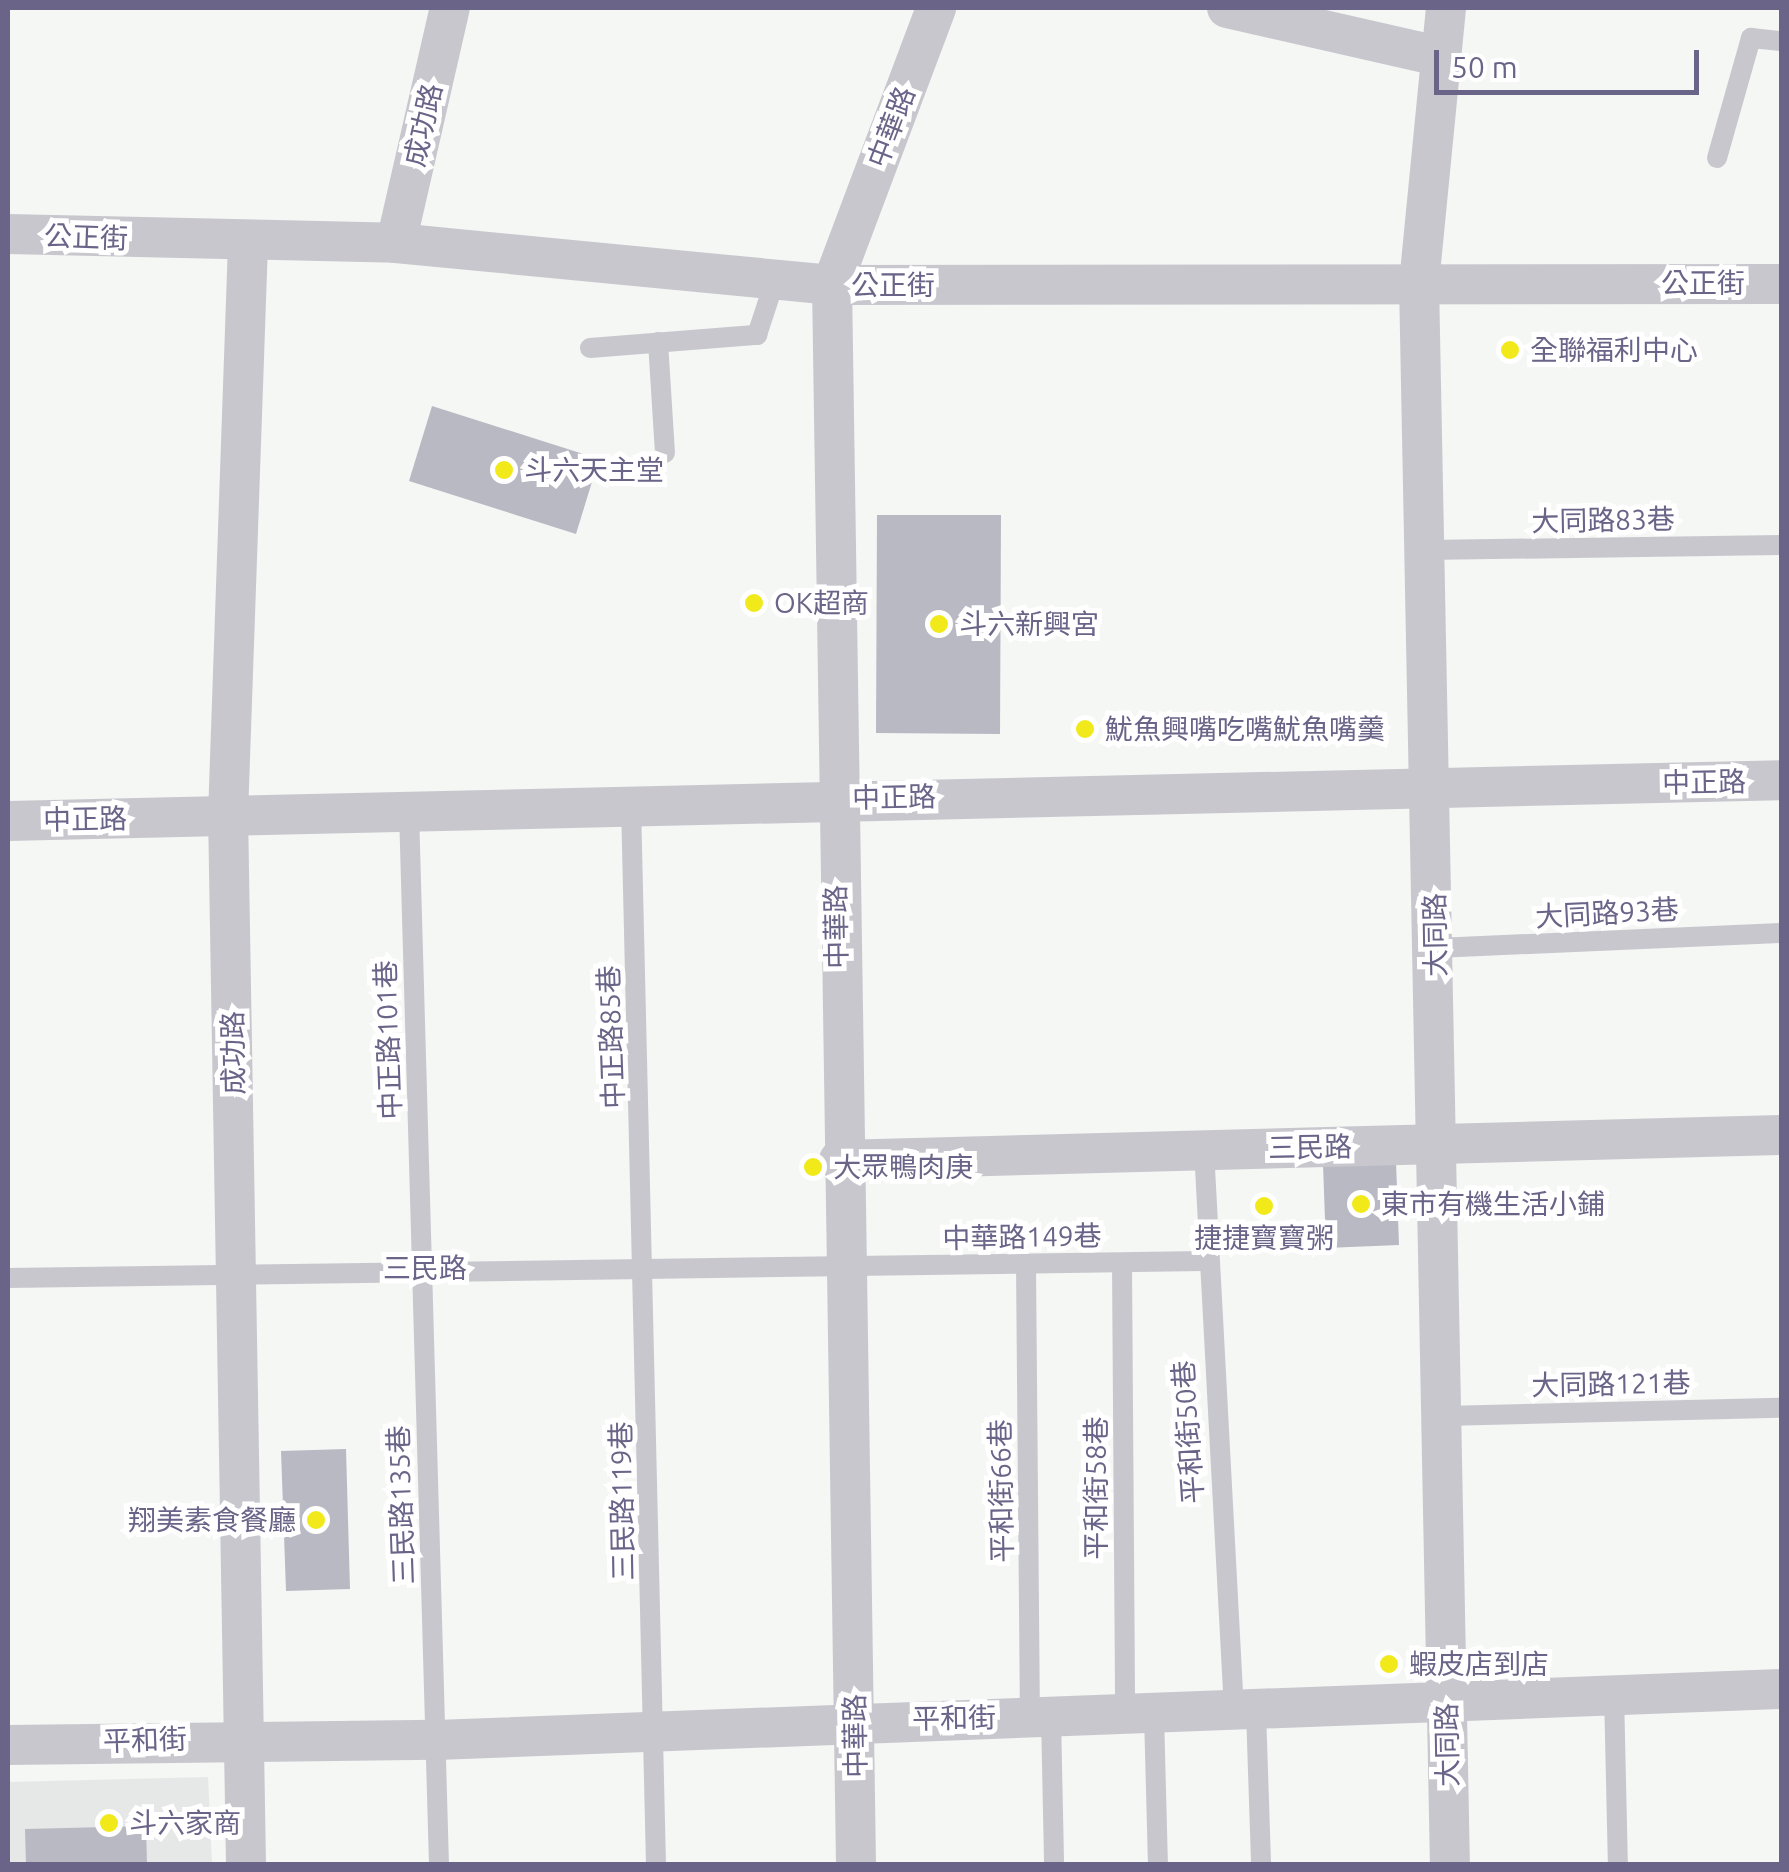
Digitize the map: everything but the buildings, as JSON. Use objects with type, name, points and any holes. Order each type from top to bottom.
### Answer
[{"type":"street","name":"成功路","points":[[396,243],[450,8]]},
{"type":"street","name":"中華路","points":[[856,1864],[833,798],[832,285],[936,8]]},
{"type":"street","points":[[1227,8],[1434,56]]},
{"type":"street","name":"大同路","points":[[1446,8],[1434,56],[1420,282],[1436,948],[1450,1864]]},
{"type":"street","name":"公正街","points":[[8,234],[396,243],[832,285],[1782,284]]},
{"type":"street","name":"成功路","points":[[246,1864],[228,816],[248,242]]},
{"type":"street","name":"中正路","points":[[8,821],[833,798],[1782,780]]},
{"type":"street","name":"三民路","points":[[839,1160],[1782,1135]]},
{"type":"street","name":"平和街","points":[[8,1745],[243,1737],[436,1740],[652,1733],[855,1719],[1245,1711],[1782,1688]]},
{"type":"lane","points":[[1717,158],[1751,38],[1782,41]]},
{"type":"lane","points":[[590,348],[757,335],[774,280]]},
{"type":"lane","points":[[658,342],[665,453]]},
{"type":"lane","name":"大同路83巷","points":[[1426,550],[1782,545]]},
{"type":"lane","name":"中正路85巷","points":[[631,804],[646,1268]]},
{"type":"lane","name":"中正路101巷","points":[[409,810],[422,1268]]},
{"type":"lane","name":"大同路93巷","points":[[1436,948],[1782,933]]},
{"type":"lane","name":"平和街50巷","points":[[1204,1149],[1204,1261],[1261,1864]]},
{"type":"lane","name":"中華路149巷","points":[[842,1268],[1204,1261]]},
{"type":"lane","name":"平和街58巷","points":[[1122,1263],[1139,1713],[1158,1864]]},
{"type":"lane","name":"平和街66巷","points":[[1026,1264],[1040,1717],[1054,1864]]},
{"type":"lane","name":"三民路","points":[[8,1278],[237,1268],[842,1268]]},
{"type":"lane","name":"三民路135巷","points":[[422,1268],[439,1864]]},
{"type":"lane","name":"三民路119巷","points":[[646,1268],[656,1864]]},
{"type":"lane","name":"大同路121巷","points":[[1442,1416],[1782,1408]]},
{"type":"lane","points":[[1614,1693],[1618,1864]]},
{"type":"shaded area","name":"斗六家商","points":[[208,1777],[212,1864],[8,1864],[8,1782]]},
{"type":"place","name":"全聯福利中心","points":[[1510,350]]},
{"type":"place","name":"斗六天主堂","points":[[504,470]]},
{"type":"place","name":"OK超商","points":[[754,603]]},
{"type":"place","name":"斗六新興宮","points":[[939,624]]},
{"type":"place","name":"魷魚興嘴吃嘴魷魚嘴羹","points":[[1085,729]]},
{"type":"place","name":"大眾鴨肉庚","points":[[813,1167]]},
{"type":"place","name":"東市有機生活小鋪","points":[[1361,1204]]},
{"type":"place","name":"捷捷寶寶粥","points":[[1264,1206]]},
{"type":"place","name":"翔美素食餐廳","points":[[316,1520]]},
{"type":"place","name":"蝦皮店到店","points":[[1389,1664]]},
{"type":"place","name":"斗六家商","points":[[109,1823]]}]
